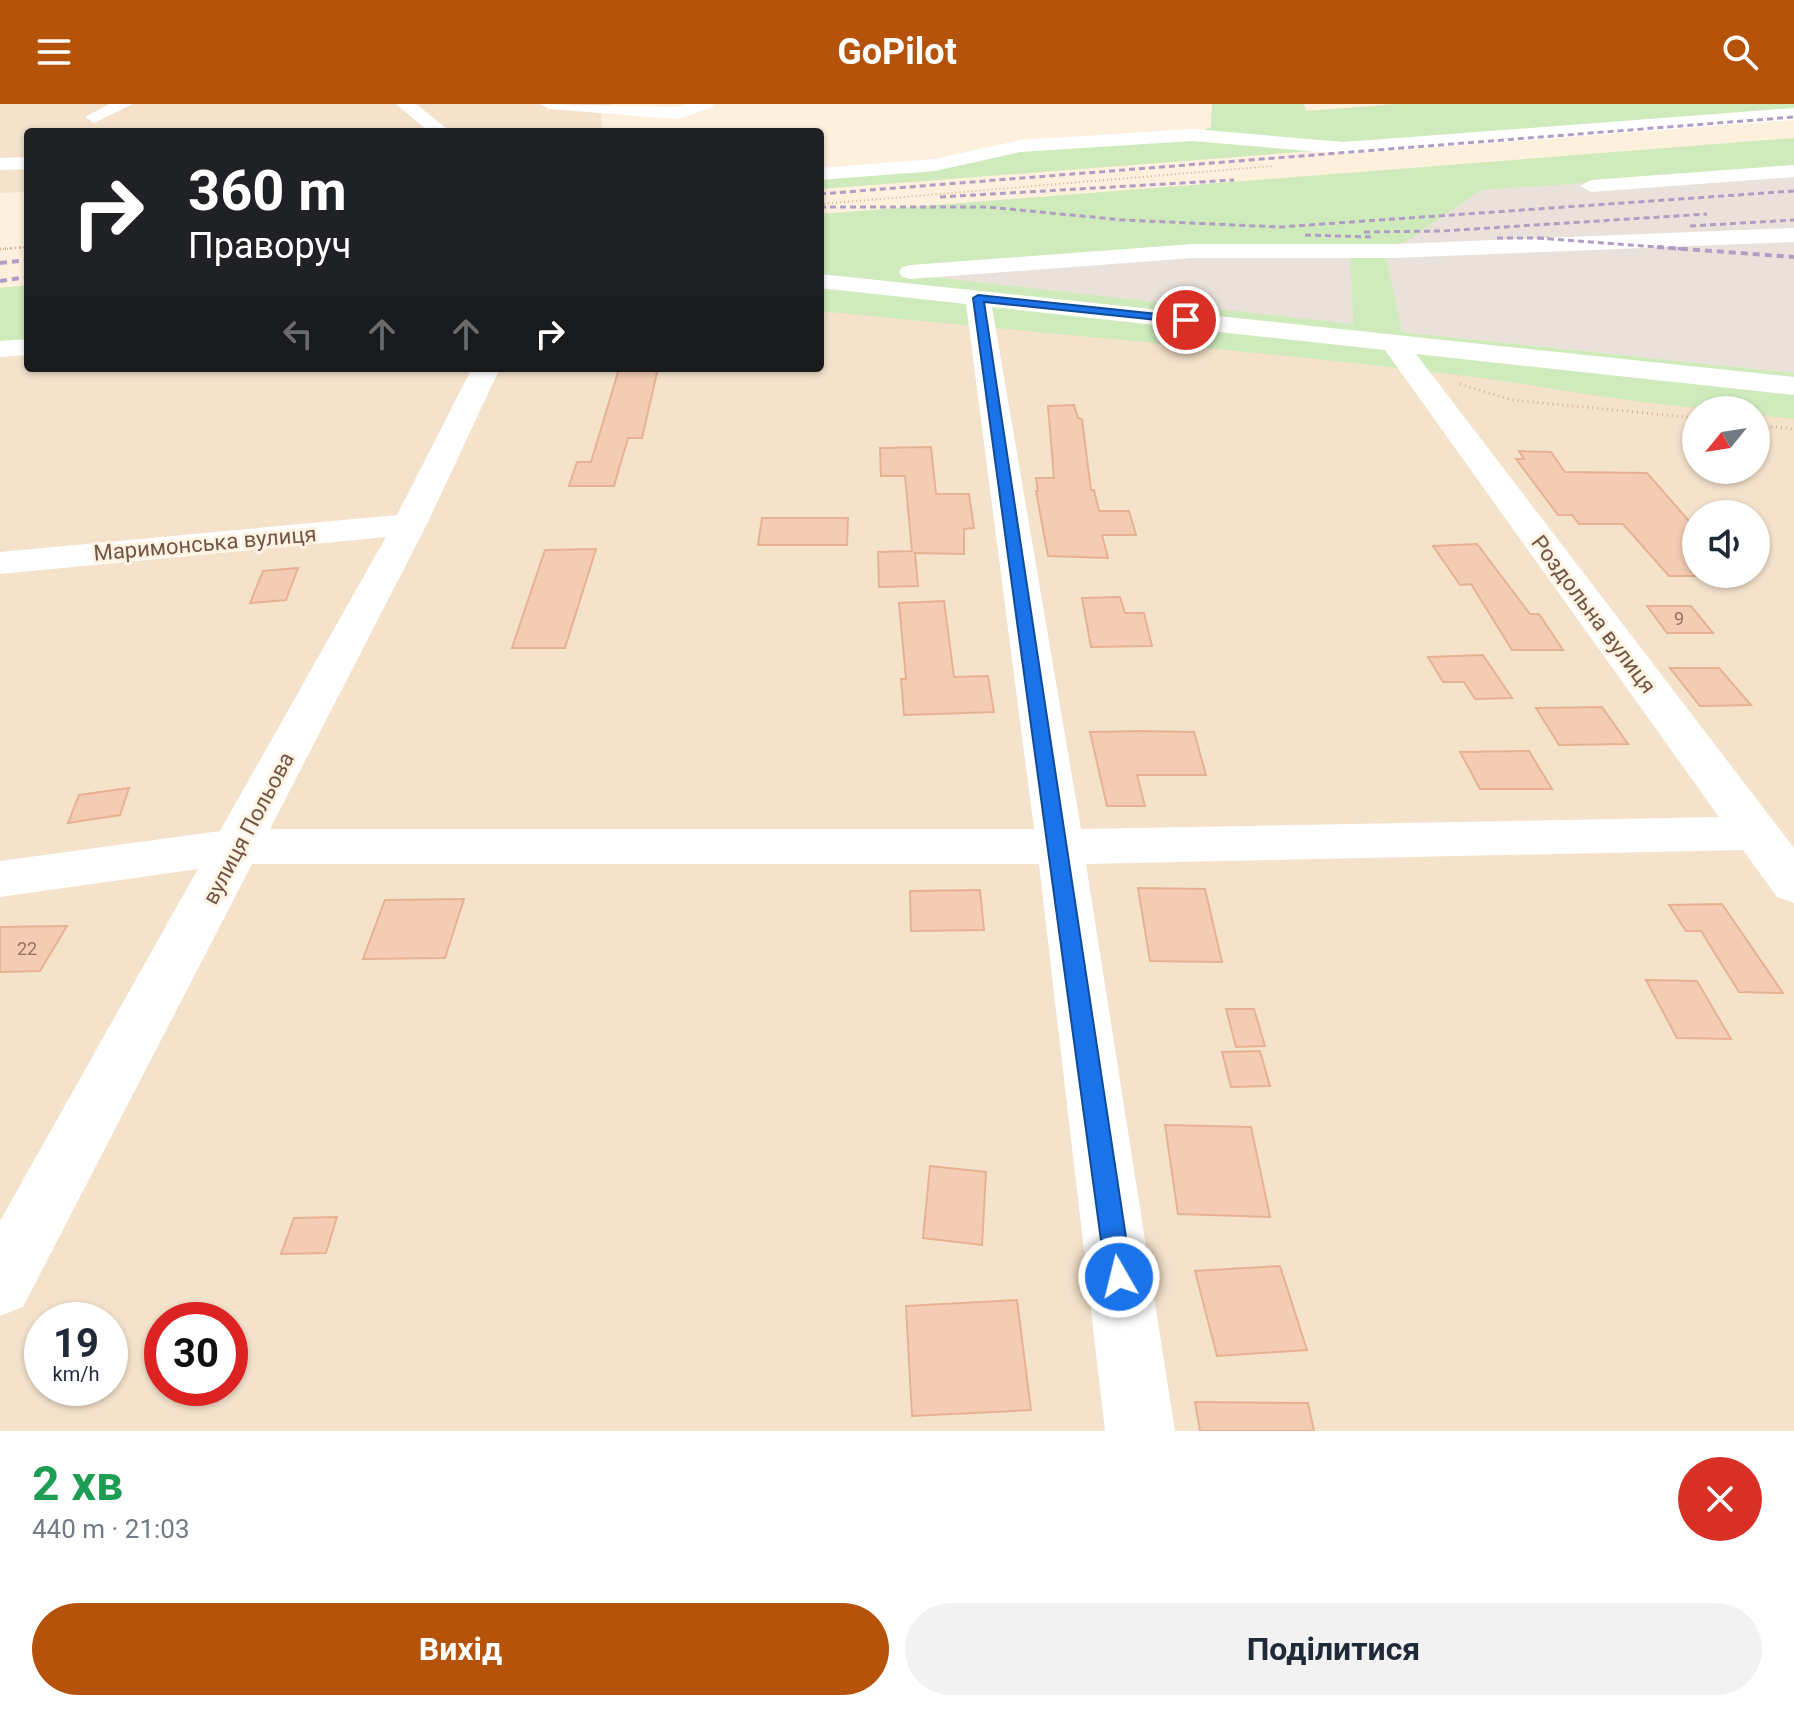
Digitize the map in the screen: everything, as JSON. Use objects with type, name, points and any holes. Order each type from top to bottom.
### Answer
[{"type":"street","points":[[94,117],[124,104]]},
{"type":"street","points":[[405,104],[436,128]]},
{"type":"street","points":[[549,104],[677,113]]},
{"type":"street","points":[[659,128],[677,113],[705,104]]},
{"type":"street","points":[[824,174],[935,165],[1020,146],[1192,135],[1344,148],[1794,114]]},
{"type":"street","points":[[0,164],[24,163]]},
{"type":"street","points":[[1591,186],[1794,171]]},
{"type":"street","points":[[826,281],[947,267],[1193,251],[1394,251],[1794,235]]},
{"type":"street","points":[[826,281],[1794,386]]},
{"type":"street","points":[[978,298],[1060,847],[1140,1431]]},
{"type":"street","name":"Роздольна вулиця","points":[[1394,343],[1794,884]]},
{"type":"street","points":[[0,349],[24,347]]},
{"type":"street","name":"вулиця Польова","points":[[0,1284],[410,524],[484,372]]},
{"type":"street","name":"Маримонська вулиця","points":[[0,563],[410,524]]},
{"type":"street","points":[[0,879],[239,846],[1060,847],[1756,833]]},
{"type":"path","points":[[0,249],[24,247]]},
{"type":"path","points":[[1420,379],[1447,380],[1512,400],[1682,417]]},
{"type":"path","points":[[1770,426],[1794,429]]},
{"type":"shaded area","points":[[0,104],[612,104],[601,113],[602,128],[24,128],[24,192],[0,193]]},
{"type":"shaded area","points":[[1794,169],[1794,373],[1402,332],[1386,255],[1481,190]]},
{"type":"shaded area","points":[[1196,253],[1350,254],[1353,325],[924,276],[914,264]]},
{"type":"shaded area","points":[[824,299],[1687,396],[1682,396],[1682,484],[1770,484],[1770,405],[1794,408],[1794,1431],[0,1431],[0,349],[24,347],[24,372],[824,372]]},
{"type":"green space","points":[[1212,104],[1304,104],[1306,111],[1396,104],[1794,104],[1794,114],[824,189],[824,174],[935,165],[1020,146],[1192,135],[1211,127]]},
{"type":"green space","points":[[1794,138],[1794,169],[1482,190],[1386,255],[1402,332],[1794,373],[1794,419],[1770,416],[1770,396],[1682,396],[1682,407],[1392,367],[824,311],[824,214]],"holes":[[[1196,253],[1350,255],[1353,324],[924,276],[915,265]]]},
{"type":"green space","points":[[24,285],[24,347],[0,349],[0,288]]},
{"type":"building","points":[[618,372],[657,372],[642,438],[628,438],[614,486],[569,486],[577,462],[591,462]]},
{"type":"building","points":[[1074,405],[1078,418],[1082,419],[1091,490],[1094,490],[1099,511],[1129,511],[1136,535],[1102,535],[1108,558],[1048,556],[1036,478],[1054,478],[1048,406]]},
{"type":"building","points":[[931,447],[936,494],[969,494],[974,528],[964,529],[964,554],[915,553],[918,586],[879,587],[878,552],[912,551],[905,476],[881,476],[880,448]]},
{"type":"building","points":[[1519,451],[1551,452],[1565,472],[1647,473],[1682,513],[1682,576],[1669,576],[1623,524],[1579,524],[1572,515],[1558,515],[1516,459],[1524,459]]},
{"type":"building","points":[[762,518],[848,518],[847,545],[758,545]]},
{"type":"building","points":[[1477,544],[1530,614],[1539,614],[1563,650],[1512,650],[1471,584],[1460,585],[1433,546]]},
{"type":"building","points":[[596,549],[565,648],[512,648],[545,550]]},
{"type":"building","points":[[298,568],[286,600],[250,603],[263,571]]},
{"type":"building","points":[[1120,597],[1125,613],[1144,613],[1152,646],[1091,647],[1082,598]]},
{"type":"building","points":[[944,601],[954,677],[988,676],[994,712],[904,715],[901,679],[906,679],[899,603]]},
{"type":"building","points":[[1647,606],[1691,606],[1713,633],[1667,633]]},
{"type":"building","points":[[1483,655],[1512,698],[1475,699],[1464,682],[1443,682],[1428,657]]},
{"type":"building","points":[[1670,668],[1719,668],[1751,705],[1700,706]]},
{"type":"building","points":[[1602,707],[1628,744],[1559,745],[1536,708]]},
{"type":"building","points":[[1090,732],[1194,732],[1206,775],[1137,775],[1145,806],[1107,806]]},
{"type":"building","points":[[1529,751],[1552,789],[1480,789],[1460,752]]},
{"type":"building","points":[[129,788],[120,815],[68,823],[79,795]]},
{"type":"building","points":[[1138,888],[1205,889],[1222,962],[1150,961]]},
{"type":"building","points":[[980,890],[984,930],[911,931],[910,891]]},
{"type":"building","points":[[464,899],[445,958],[363,959],[385,900]]},
{"type":"building","points":[[1722,904],[1783,993],[1739,992],[1701,931],[1686,931],[1669,905]]},
{"type":"building","points":[[67,926],[40,971],[0,972],[0,927]]},
{"type":"building","points":[[1646,980],[1697,981],[1731,1039],[1677,1038]]},
{"type":"building","points":[[1226,1009],[1254,1009],[1265,1046],[1236,1047]]},
{"type":"building","points":[[1260,1051],[1270,1086],[1231,1087],[1222,1052]]},
{"type":"building","points":[[1165,1125],[1251,1127],[1270,1217],[1178,1214]]},
{"type":"building","points":[[930,1166],[986,1172],[982,1245],[923,1238]]},
{"type":"building","points":[[337,1217],[326,1253],[281,1254],[294,1218]]},
{"type":"building","points":[[1280,1266],[1307,1350],[1217,1356],[1195,1271]]},
{"type":"building","points":[[1017,1300],[1031,1410],[912,1416],[906,1306]]},
{"type":"building","points":[[1195,1402],[1308,1403],[1314,1431],[1200,1431]]},
{"type":"railway","points":[[824,194],[1794,117]]},
{"type":"railway","points":[[940,197],[1234,180]]},
{"type":"railway","points":[[824,207],[988,207],[1123,220],[1280,227],[1794,191]]},
{"type":"railway","points":[[1364,232],[1442,231],[1707,214]]},
{"type":"railway","points":[[1690,226],[1794,220]]},
{"type":"railway","points":[[1305,235],[1373,237]]},
{"type":"railway","points":[[1497,238],[1538,238]]},
{"type":"railway","points":[[1538,238],[1548,238]]},
{"type":"railway","points":[[1538,238],[1672,248]]},
{"type":"railway","points":[[1657,247],[1672,248]]},
{"type":"railway","points":[[1672,248],[1794,257]]},
{"type":"railway","points":[[1672,248],[1684,249]]},
{"type":"railway","points":[[0,263],[24,260]]},
{"type":"railway","points":[[0,281],[24,278]]},
{"type":"route","points":[[1119,1277],[1060,847],[978,298],[1186,320]]}]
